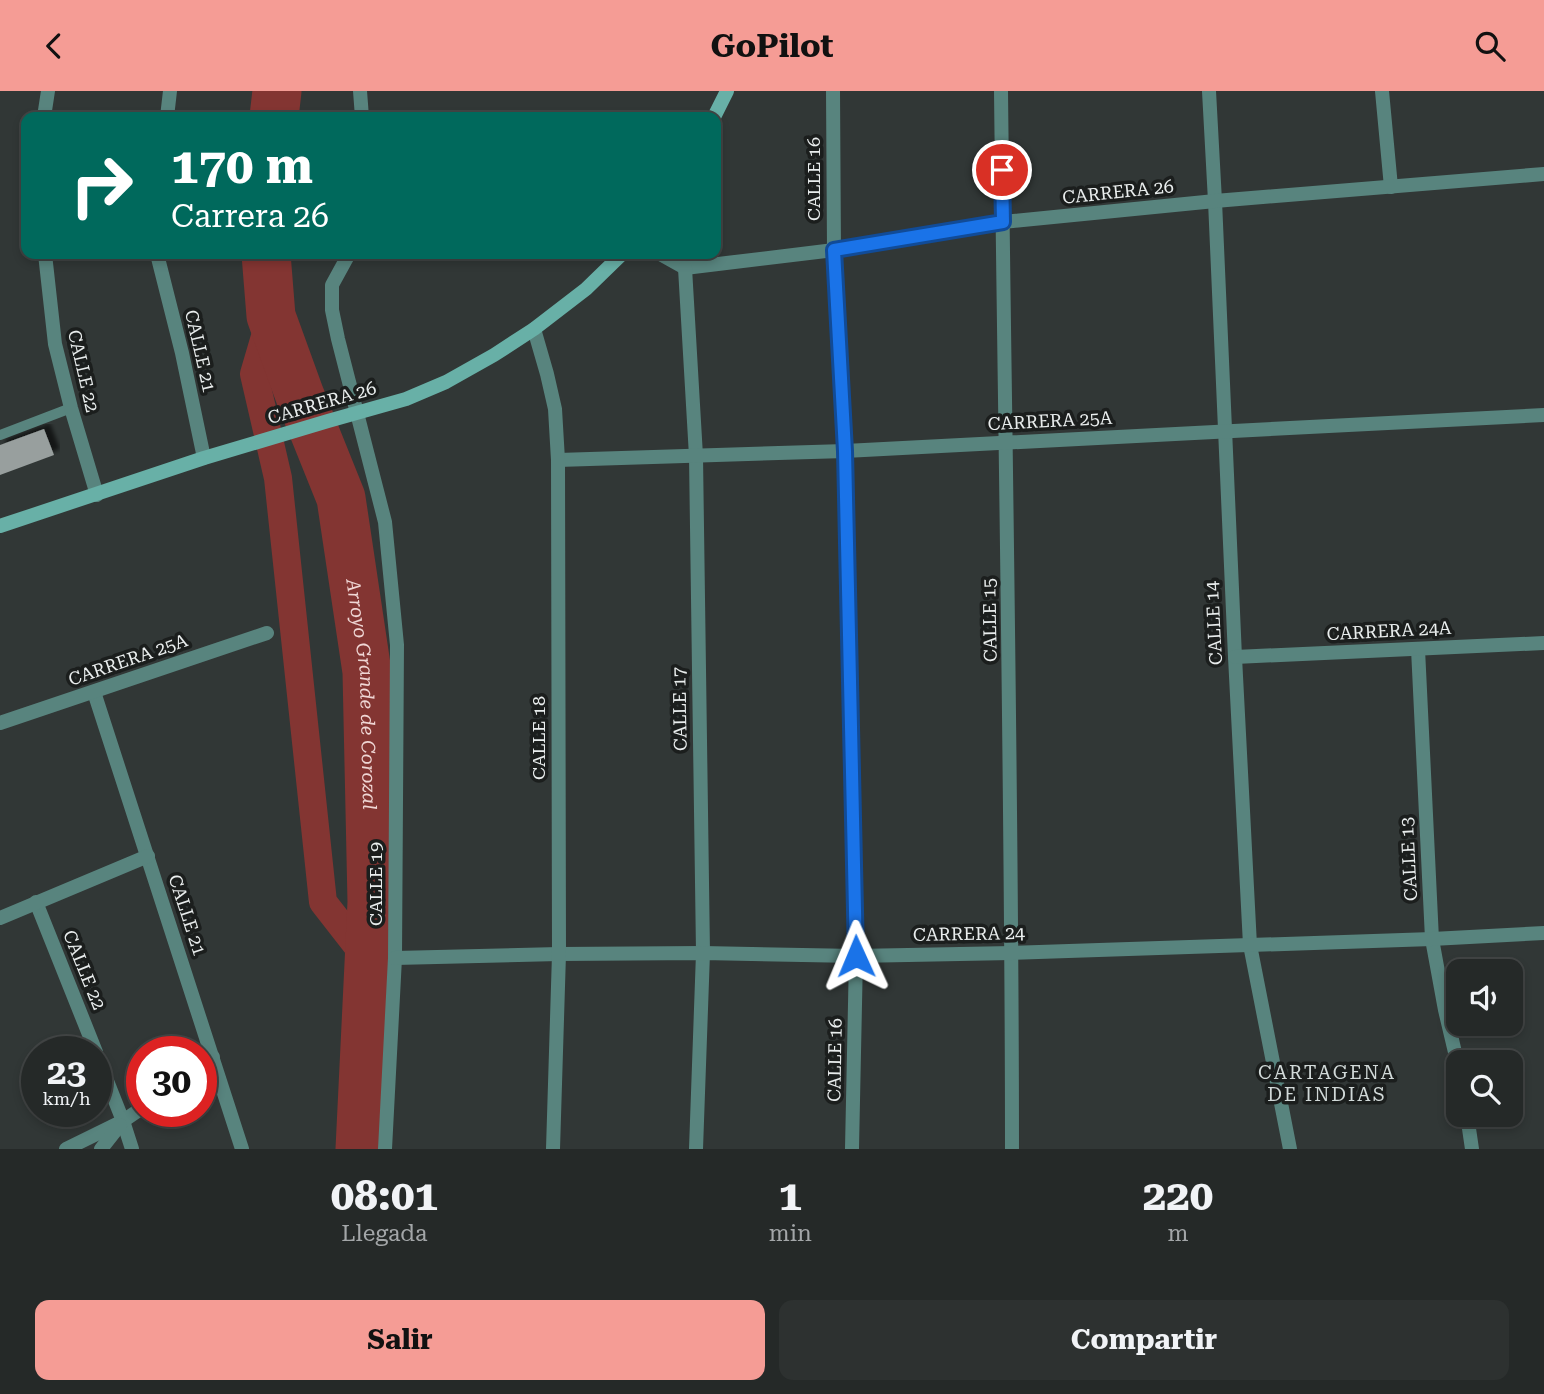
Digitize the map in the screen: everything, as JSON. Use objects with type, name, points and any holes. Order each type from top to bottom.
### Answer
[{"type":"main road","points":[[716,112],[727,91]]},
{"type":"main road","name":"CARRERA 26","points":[[0,526],[204,458],[406,400],[446,382],[534,329],[586,289],[617,259]]},
{"type":"street","points":[[45,112],[48,91]]},
{"type":"street","points":[[168,112],[170,91]]},
{"type":"street","points":[[360,91],[362,112]]},
{"type":"street","name":"CALLE 16","points":[[833,91],[834,250],[845,451],[856,956],[852,1149]]},
{"type":"street","name":"CALLE 15","points":[[1001,91],[1007,442],[1012,1149]]},
{"type":"street","name":"CALLE 14","points":[[1209,91],[1250,944],[1290,1149]]},
{"type":"street","points":[[1382,91],[1391,187]]},
{"type":"street","name":"CARRERA 26","points":[[685,268],[834,250],[1003,222],[1215,201],[1544,174]]},
{"type":"street","name":"CALLE 22","points":[[46,259],[55,344],[97,495]]},
{"type":"street","name":"CALLE 21","points":[[159,259],[204,458]]},
{"type":"street","name":"CALLE 19","points":[[346,259],[332,285],[332,310],[385,522],[397,645],[395,958],[385,1149]]},
{"type":"street","points":[[669,259],[685,268]]},
{"type":"street","name":"CALLE 17","points":[[685,268],[696,456],[703,953],[696,1149]]},
{"type":"street","name":"CALLE 18","points":[[534,329],[555,409],[558,460],[559,954],[553,1149]]},
{"type":"street","name":"CARRERA 25A","points":[[558,460],[845,451],[1544,415]]},
{"type":"street","name":"CARRERA 25A","points":[[0,723],[267,633]]},
{"type":"street","name":"CARRERA 24A","points":[[1235,657],[1544,643]]},
{"type":"street","name":"CALLE 13","points":[[1418,649],[1432,939],[1454,1050]]},
{"type":"street","name":"CALLE 21","points":[[94,692],[148,856],[200,1036]]},
{"type":"street","points":[[0,918],[148,856]]},
{"type":"street","name":"CALLE 22","points":[[36,902],[90,1036]]},
{"type":"street","name":"CARRERA 24","points":[[395,958],[559,954],[856,956],[1012,953],[1544,933]]},
{"type":"street","name":"CALLE 21","points":[[217,1087],[242,1149]]},
{"type":"street","name":"CALLE 22","points":[[112,1091],[132,1149]]},
{"type":"street","points":[[66,1149],[124,1121]]},
{"type":"street","points":[[101,1149],[124,1121]]},
{"type":"street","points":[[1469,1127],[1472,1149]]},
{"type":"lane","points":[[0,435],[71,408]]},
{"type":"building","points":[[44,429],[54,455],[0,475],[0,445]]},
{"type":"waterway","name":"Arroyo Grande de Corozal","points":[[275,112],[277,91]]},
{"type":"waterway","name":"Arroyo Grande de Corozal","points":[[266,259],[271,316],[341,498],[367,672],[372,902],[360,1149]]},
{"type":"waterway","points":[[271,316],[254,374],[278,478],[323,902],[369,961]]},
{"type":"district","name":"CARTAGENA DE INDIAS","points":[[1327,1083]]},
{"type":"route","points":[[856,956],[845,451],[834,250],[1003,222],[1002,170]]}]
